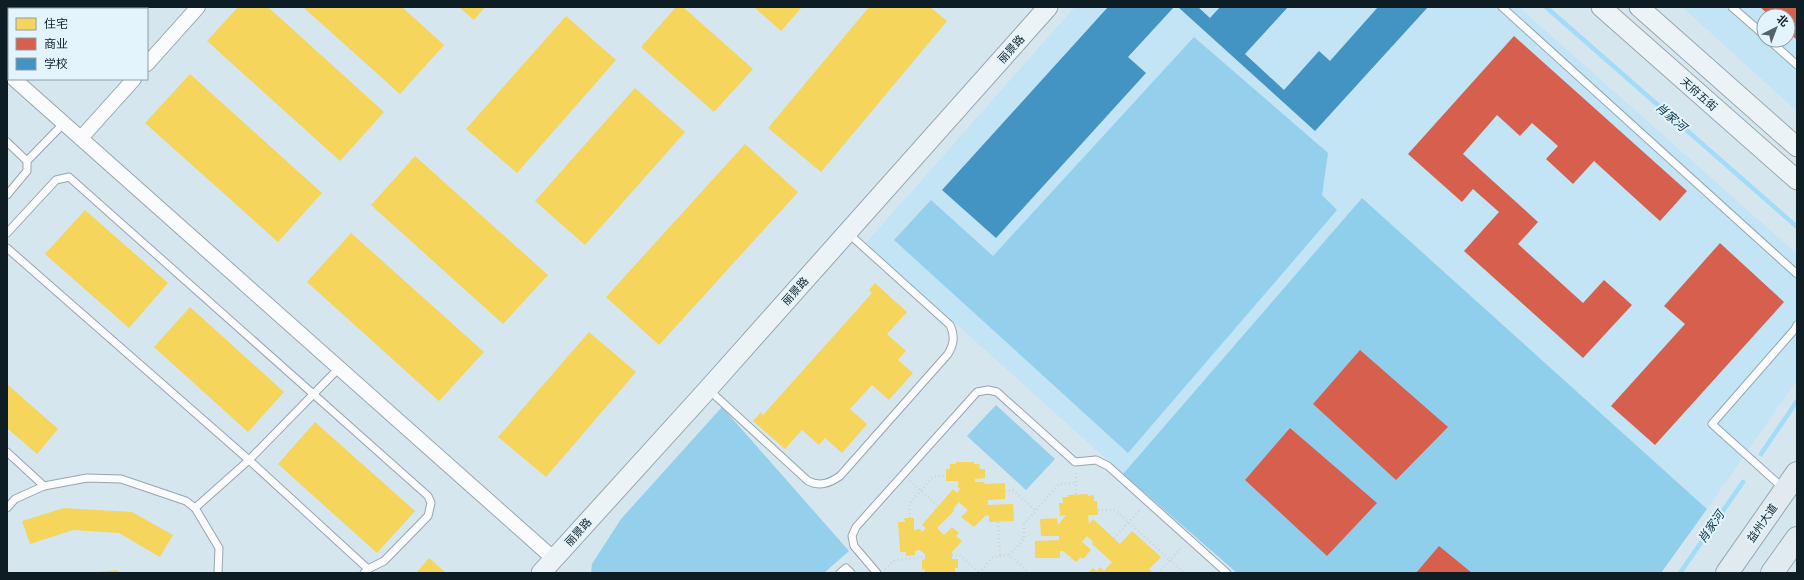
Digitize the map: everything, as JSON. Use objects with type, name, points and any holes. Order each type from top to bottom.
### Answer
[{"type":"main road","name":"益州大道","points":[[1727,573],[1791,481]]},
{"type":"main road","points":[[1772,573],[1797,538]]},
{"type":"street","points":[[148,63],[198,7]]},
{"type":"street","name":"丽景路","points":[[550,566],[1048,7]]},
{"type":"street","name":"天府五街","points":[[1601,7],[1797,180]]},
{"type":"street","points":[[1639,7],[1797,147]]},
{"type":"street","points":[[15,80],[339,368],[550,566]]},
{"type":"street","points":[[81,138],[133,80]]},
{"type":"lane","points":[[1502,7],[1797,274]]},
{"type":"lane","points":[[1732,7],[1756,28]]},
{"type":"lane","points":[[1778,48],[1797,65]]},
{"type":"lane","points":[[7,195],[27,171],[27,161],[64,123]]},
{"type":"lane","points":[[7,142],[27,161]]},
{"type":"lane","points":[[7,233],[56,180],[69,177],[428,496],[431,503],[428,516],[384,561],[366,571],[249,460],[7,248]]},
{"type":"lane","points":[[708,389],[808,481],[820,485],[833,481],[840,476],[943,360],[952,348],[954,340],[954,333],[950,325],[847,232]]},
{"type":"lane","points":[[1791,481],[1712,424],[1797,325]]},
{"type":"lane","points":[[195,508],[249,460],[339,368]]},
{"type":"lane","points":[[877,573],[854,546],[852,536],[856,527],[977,392],[988,390],[997,392],[1075,462],[1096,460],[1108,466],[1227,573]]},
{"type":"lane","points":[[7,452],[44,486]]},
{"type":"lane","points":[[7,508],[15,498],[44,486],[87,478],[121,478],[186,501],[195,508],[219,548],[218,573]]},
{"type":"lane","points":[[840,573],[846,568],[851,573]]},
{"type":"path","points":[[1075,462],[1076,494]]},
{"type":"path","points":[[903,475],[938,506]]},
{"type":"path","points":[[910,518],[909,504],[933,477],[946,475]]},
{"type":"path","points":[[952,555],[960,555],[979,573],[994,557],[1009,555],[1024,539],[1024,524],[1059,484],[1076,483]]},
{"type":"path","points":[[1005,491],[1013,490],[1036,510]]},
{"type":"path","points":[[1114,538],[1128,521],[1149,502]]},
{"type":"path","points":[[1098,510],[1115,510],[1184,573]]},
{"type":"path","points":[[998,522],[1000,556]]},
{"type":"path","points":[[1158,573],[1189,539]]},
{"type":"path","points":[[1009,555],[1029,573]]},
{"type":"path","points":[[881,573],[895,560],[925,557]]},
{"type":"shaded area","points":[[1075,7],[1519,7],[1797,254],[1797,380],[1707,509],[1362,198],[1123,474],[866,243]]},
{"type":"shaded area","points":[[1682,7],[1797,7],[1797,111]]},
{"type":"shaded area","points":[[1194,37],[1328,153],[1322,195],[1337,210],[1128,453],[894,240],[931,200],[993,256]]},
{"type":"shaded area","points":[[1362,198],[1707,509],[1661,573],[1237,573],[1123,474]]},
{"type":"shaded area","points":[[996,405],[1055,459],[1026,490],[967,436]]},
{"type":"shaded area","points":[[722,407],[849,551],[824,573],[591,573],[592,564],[621,519]]},
{"type":"building: 住宅","points":[[7,7],[39,8],[8,8],[8,19]]},
{"type":"building: 住宅","points":[[80,7],[120,7],[119,8]]},
{"type":"building: 住宅","points":[[238,7],[268,7],[384,112],[340,161],[207,41]]},
{"type":"building: 住宅","points":[[303,7],[402,7],[444,45],[400,94]]},
{"type":"building: 住宅","points":[[459,7],[485,7],[474,20]]},
{"type":"building: 住宅","points":[[676,7],[683,7],[753,69],[714,112],[641,47]]},
{"type":"building: 住宅","points":[[754,7],[802,7],[781,31]]},
{"type":"building: 住宅","points":[[869,7],[930,7],[947,21],[821,172],[768,128]]},
{"type":"building: 住宅","points":[[566,16],[616,60],[517,173],[466,129]]},
{"type":"building: 住宅","points":[[190,74],[322,193],[278,242],[145,123]]},
{"type":"building: 住宅","points":[[635,88],[685,132],[585,245],[535,201]]},
{"type":"building: 住宅","points":[[745,144],[798,192],[659,345],[606,297]]},
{"type":"building: 住宅","points":[[415,156],[548,275],[503,324],[371,205]]},
{"type":"building: 住宅","points":[[85,210],[168,283],[129,328],[45,254]]},
{"type":"building: 住宅","points":[[351,233],[484,352],[439,401],[307,282]]},
{"type":"building: 住宅","points":[[875,283],[907,312],[887,334],[906,351],[898,360],[913,373],[889,400],[872,385],[850,409],[867,424],[842,453],[825,438],[819,445],[802,430],[785,449],[753,421],[761,412],[763,415],[872,293],[869,290]]},
{"type":"building: 住宅","points":[[190,307],[284,392],[248,432],[154,347]]},
{"type":"building: 住宅","points":[[589,332],[636,372],[546,477],[498,437]]},
{"type":"building: 住宅","points":[[7,384],[58,429],[37,454],[7,428]]},
{"type":"building: 住宅","points":[[315,422],[415,511],[377,553],[278,464]]},
{"type":"building: 住宅","points":[[956,462],[974,462],[974,464],[979,464],[980,469],[985,469],[985,478],[975,479],[975,482],[984,482],[985,484],[1005,483],[1005,499],[988,500],[988,505],[1013,504],[1014,521],[989,522],[989,515],[985,516],[974,527],[961,517],[968,510],[959,502],[953,509],[954,511],[937,528],[944,535],[952,527],[959,533],[956,536],[962,541],[952,552],[952,559],[958,559],[958,568],[955,568],[955,573],[925,573],[925,569],[922,570],[922,560],[925,559],[925,554],[920,550],[915,551],[915,555],[906,556],[906,552],[900,552],[898,522],[905,522],[904,518],[914,518],[914,530],[920,529],[922,532],[926,528],[922,525],[953,489],[957,493],[960,489],[958,487],[958,481],[946,481],[946,469],[950,469],[950,464],[956,464]]},
{"type":"building: 住宅","points":[[1088,494],[1088,496],[1094,495],[1094,501],[1097,501],[1098,515],[1088,515],[1089,524],[1093,519],[1120,544],[1132,531],[1161,557],[1149,569],[1153,573],[1088,573],[1093,568],[1097,571],[1100,567],[1104,571],[1112,562],[1092,544],[1093,542],[1087,536],[1082,542],[1091,550],[1083,559],[1081,557],[1076,562],[1063,551],[1060,551],[1060,558],[1035,558],[1035,541],[1059,540],[1059,536],[1041,536],[1040,519],[1057,518],[1058,525],[1066,515],[1060,516],[1059,503],[1063,503],[1062,497],[1068,497],[1068,495]]},
{"type":"building: 住宅","points":[[64,508],[132,512],[173,535],[160,557],[119,533],[73,530],[30,544],[22,521]]},
{"type":"building: 住宅","points":[[429,558],[446,573],[416,573]]},
{"type":"building: 住宅","points":[[117,570],[121,573],[98,573],[98,572]]},
{"type":"building: 商业","points":[[1760,7],[1797,7],[1797,40],[1796,8]]},
{"type":"building: 商业","points":[[1514,36],[1687,191],[1660,221],[1594,161],[1573,184],[1546,159],[1558,146],[1532,123],[1520,136],[1497,115],[1463,154],[1538,222],[1518,244],[1583,303],[1604,280],[1632,305],[1583,358],[1464,251],[1499,212],[1473,189],[1462,202],[1408,154]]},
{"type":"building: 商业","points":[[1720,243],[1784,302],[1655,445],[1611,406],[1685,324],[1664,306]]},
{"type":"building: 商业","points":[[1360,350],[1448,427],[1396,480],[1313,404]]},
{"type":"building: 商业","points":[[1290,428],[1377,503],[1327,556],[1245,480]]},
{"type":"building: 商业","points":[[1439,546],[1472,573],[1416,573]]},
{"type":"building: 学校","points":[[1108,7],[1174,7],[1128,57],[1146,73],[996,238],[942,190]]},
{"type":"building: 学校","points":[[1178,7],[1198,7],[1210,18],[1220,7],[1288,7],[1245,54],[1284,90],[1319,51],[1330,61],[1378,7],[1428,7],[1315,131]]},
{"type":"waterway","name":"肖家河","points":[[1546,7],[1797,227]]},
{"type":"waterway","name":"肖家河","points":[[1761,454],[1797,401]]},
{"type":"waterway","name":"肖家河","points":[[1680,573],[1743,482]]}]
